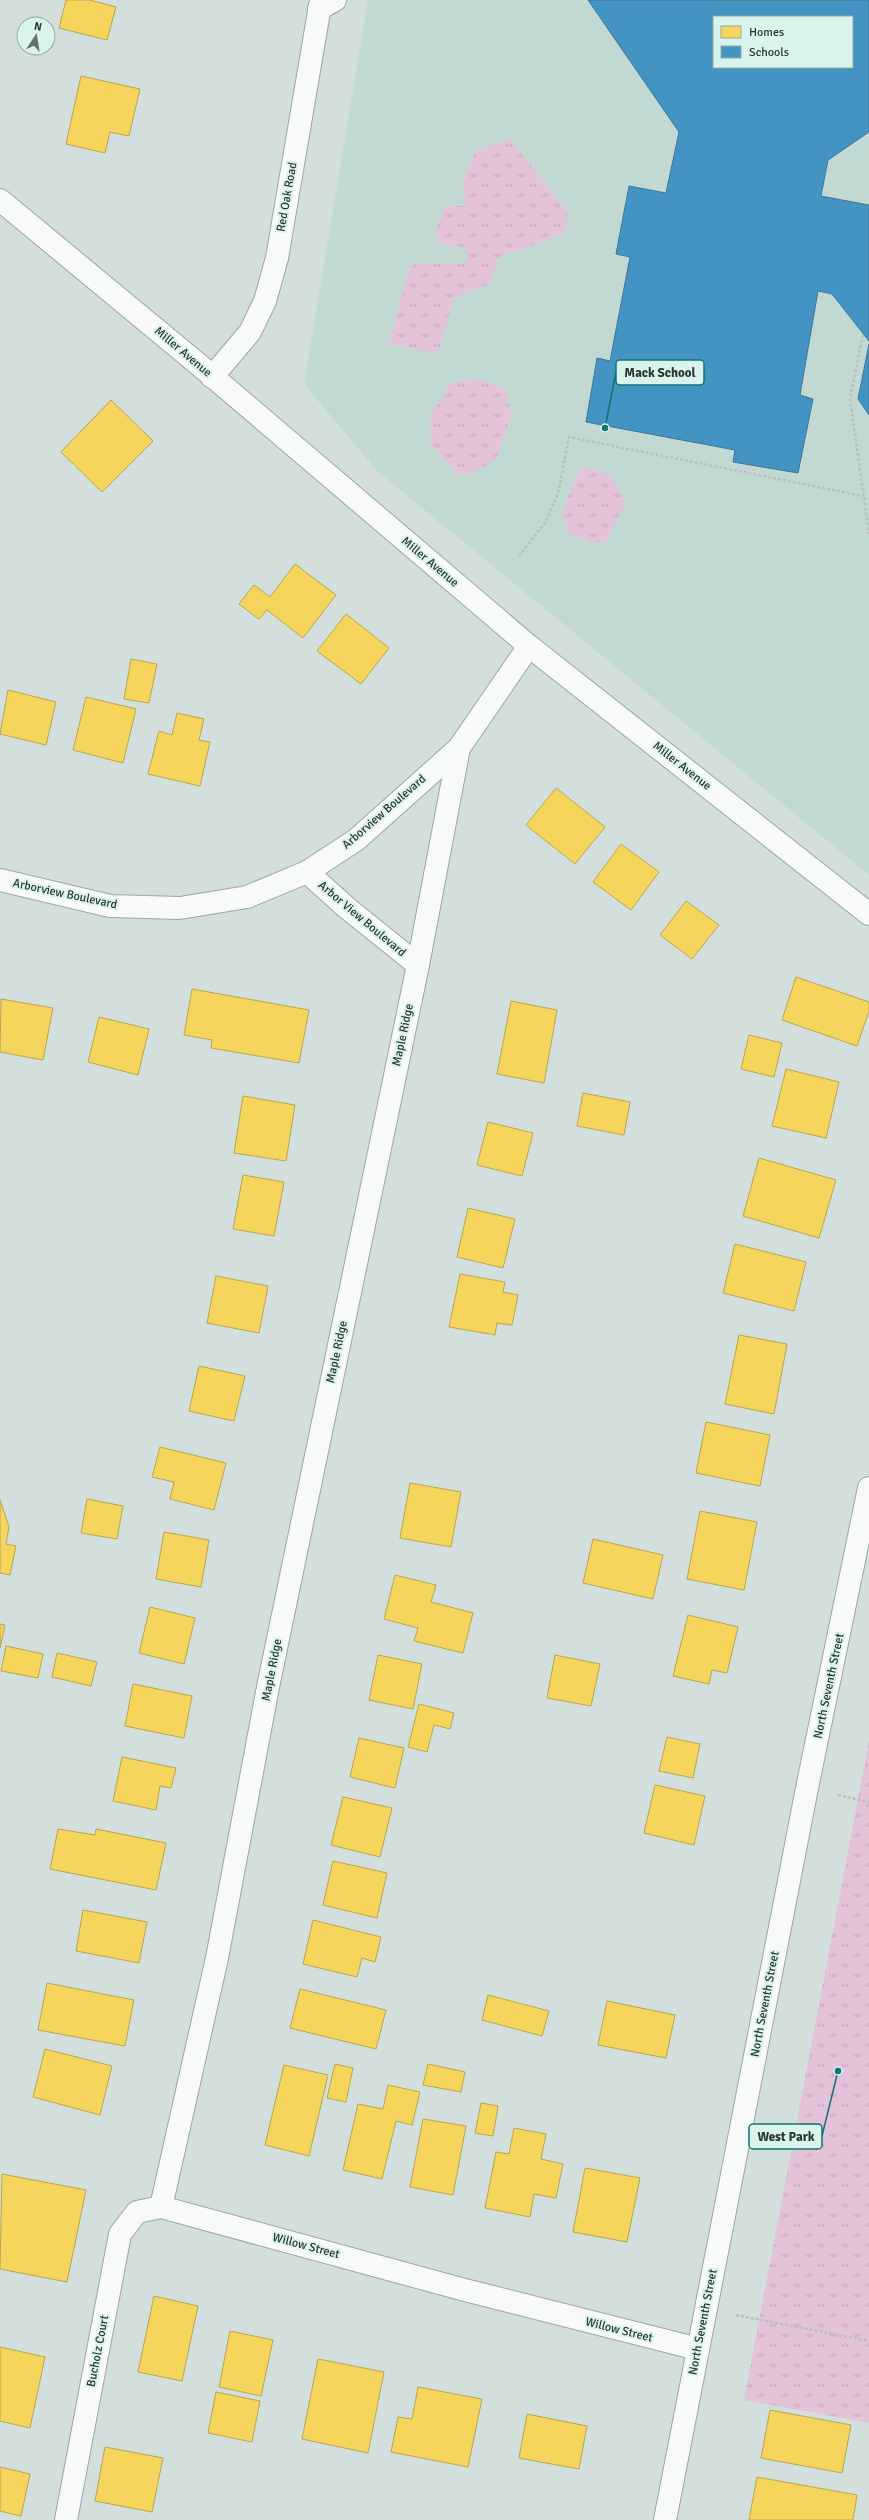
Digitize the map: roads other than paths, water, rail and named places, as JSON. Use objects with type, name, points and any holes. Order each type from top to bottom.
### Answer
[{"type":"street","name":"Red Oak Road","points":[[212,376],[250,332],[265,301],[277,258],[325,3]]},
{"type":"street","name":"Miller Avenue","points":[[0,200],[212,376],[529,646],[869,914]]},
{"type":"street","name":"Arborview Boulevard","points":[[0,880],[110,906],[180,908],[247,897],[307,872],[356,840],[459,748],[529,646]]},
{"type":"street","name":"Maple Ridge","points":[[161,2206],[217,1958],[268,1687],[418,965],[459,748]]},
{"type":"street","name":"Arbor View Boulevard","points":[[307,872],[346,908],[418,965]]},
{"type":"street","name":"North Seventh Street","points":[[665,2520],[807,1788],[869,1488]]},
{"type":"street","name":"Willow Street","points":[[161,2206],[465,2290],[698,2349]]},
{"type":"street","name":"Bucholz Court","points":[[66,2520],[120,2234],[137,2212],[161,2206]]},
{"type":"place","name":"Mack School","points":[[605,428]]},
{"type":"place","name":"West Park","points":[[838,2071]]}]
